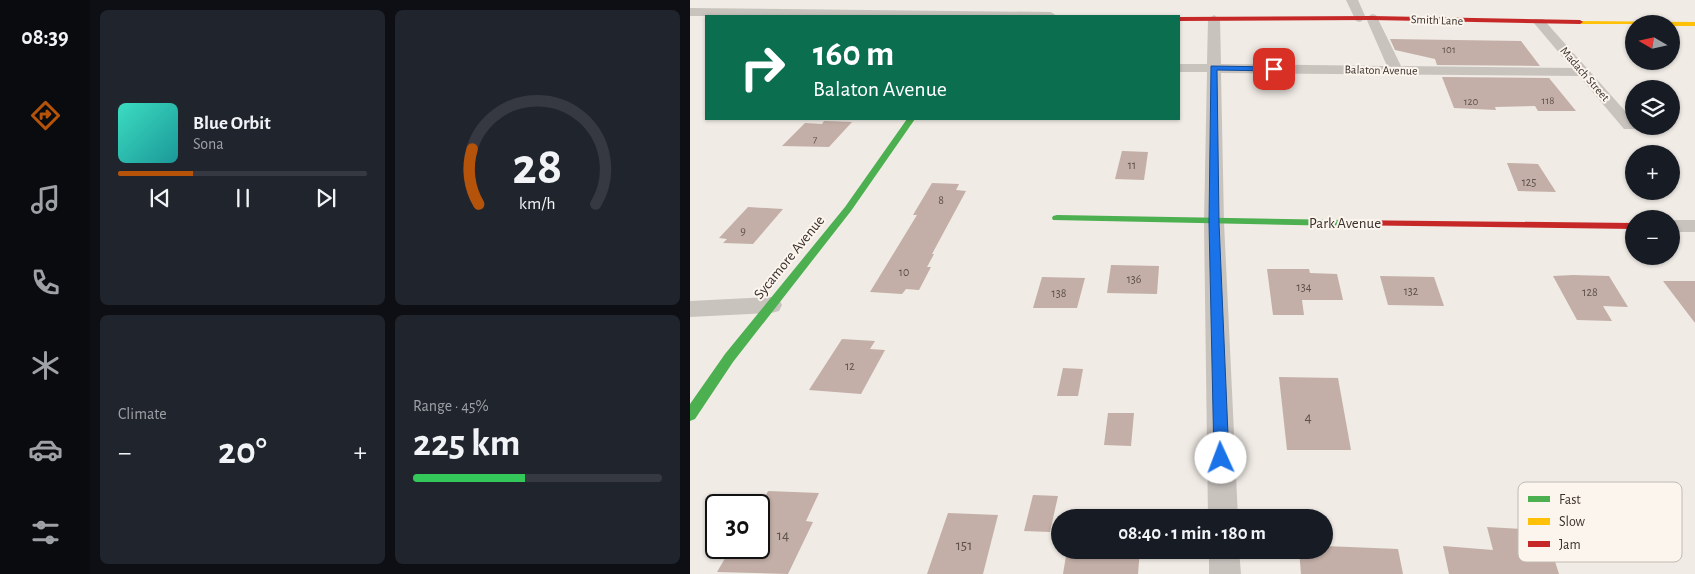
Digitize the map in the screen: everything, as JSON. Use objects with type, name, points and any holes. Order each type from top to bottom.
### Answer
[{"type":"street","points":[[1352,0],[1366,18],[1394,64],[1394,71]]},
{"type":"street","points":[[690,12],[981,15],[1050,13]]},
{"type":"street","points":[[1214,18],[1214,222],[1223,509]]},
{"type":"street","name":"Smith Lane","points":[[1180,19],[1366,18],[1695,24]]},
{"type":"street","name":"Madach Street","points":[[1539,22],[1625,120]]},
{"type":"street","name":"Balaton Avenue","points":[[1180,68],[1582,72]]},
{"type":"street","name":"Sycamore Avenue","points":[[690,414],[729,358],[848,209],[910,120]]},
{"type":"street","name":"Park Avenue","points":[[1057,218],[1214,222],[1625,226]]},
{"type":"street","points":[[1680,226],[1695,226]]},
{"type":"street","points":[[690,309],[771,306]]},
{"type":"street","points":[[1224,559],[1225,574]]},
{"type":"building","points":[[1390,39],[1521,41],[1540,66],[1437,65],[1435,59],[1395,50]]},
{"type":"building","points":[[1442,77],[1549,78],[1576,111],[1538,111],[1535,106],[1495,107],[1496,110],[1454,108]]},
{"type":"building","points":[[824,121],[852,122],[829,147],[782,146],[805,123],[822,124]]},
{"type":"building","points":[[1122,151],[1148,152],[1144,180],[1115,179]]},
{"type":"building","points":[[1507,163],[1538,164],[1556,192],[1518,191]]},
{"type":"building","points":[[932,183],[959,184],[956,190],[966,191],[932,254],[934,254],[927,267],[931,267],[919,290],[906,289],[902,294],[870,292],[917,215],[913,215]]},
{"type":"building","points":[[748,207],[783,209],[753,244],[723,243],[727,239],[719,238]]},
{"type":"building","points":[[1111,265],[1159,266],[1157,294],[1107,293]]},
{"type":"building","points":[[1267,269],[1309,269],[1310,273],[1337,274],[1343,300],[1302,300],[1304,315],[1273,315]]},
{"type":"building","points":[[1380,276],[1434,277],[1444,306],[1388,305]]},
{"type":"building","points":[[1553,276],[1609,276],[1628,307],[1603,306],[1612,321],[1577,320]]},
{"type":"building","points":[[1042,277],[1085,278],[1077,308],[1033,308]]},
{"type":"building","points":[[1663,281],[1695,281],[1695,323]]},
{"type":"building","points":[[842,339],[875,341],[870,349],[885,350],[861,394],[809,390]]},
{"type":"building","points":[[1063,368],[1083,369],[1078,396],[1057,396]]},
{"type":"building","points":[[1279,377],[1338,378],[1351,450],[1287,450]]},
{"type":"building","points":[[1108,413],[1134,413],[1131,446],[1104,445]]},
{"type":"building","points":[[768,491],[819,493],[806,521],[813,522],[788,574],[717,572],[725,559],[770,559],[770,494],[766,494]]},
{"type":"building","points":[[1033,495],[1058,496],[1055,509],[1051,509],[1050,532],[1024,531]]},
{"type":"building","points":[[948,513],[998,515],[983,574],[927,574]]},
{"type":"building","points":[[1487,527],[1518,529],[1518,562],[1555,562],[1559,574],[1449,574],[1443,546],[1493,550]]},
{"type":"building","points":[[1333,546],[1398,549],[1403,574],[1301,574],[1300,559],[1333,559]]},
{"type":"building","points":[[1066,559],[1139,559],[1138,574],[1063,574]]},
{"type":"traffic: fast","points":[[690,415],[729,358],[848,209],[910,120]]},
{"type":"traffic: fast","points":[[1057,218],[1343,223]]},
{"type":"traffic: slow","points":[[1580,22],[1695,24]]},
{"type":"traffic: jam","points":[[1180,19],[1372,18],[1580,22]]},
{"type":"traffic: jam","points":[[1343,223],[1625,226]]},
{"type":"route","points":[[1221,458],[1214,222],[1214,68],[1274,69]]}]
